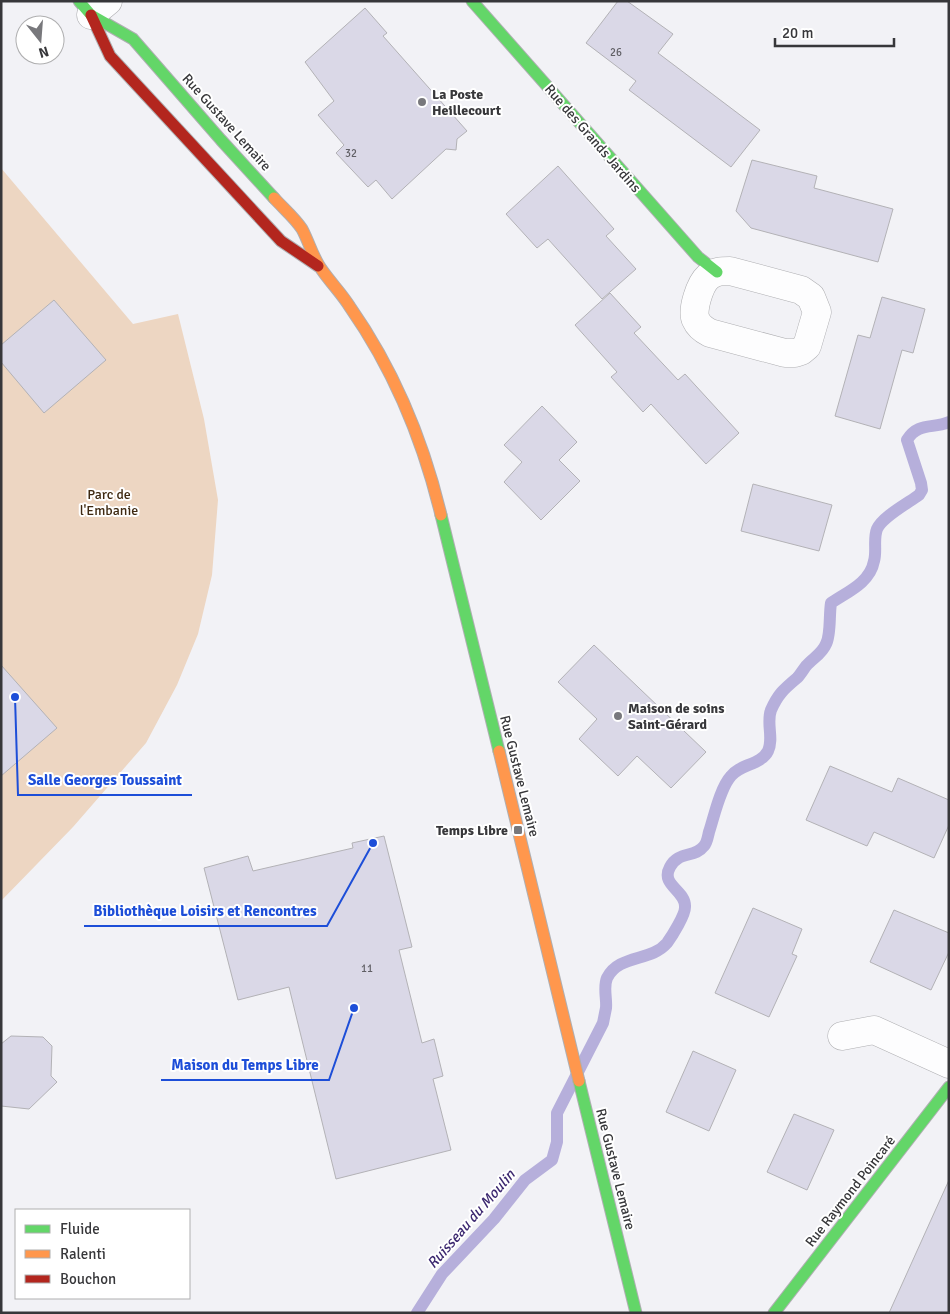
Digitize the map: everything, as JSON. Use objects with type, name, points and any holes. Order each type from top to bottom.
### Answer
[{"type":"street","name":"Rue des Grands Jardins","points":[[472,1],[698,257],[717,272]]},
{"type":"street","name":"Rue Gustave Lemaire","points":[[93,6],[110,56],[281,241],[321,268]]},
{"type":"street","name":"Rue Gustave Lemaire","points":[[93,6],[133,38],[221,140],[301,228],[321,268],[350,306],[379,352],[415,427],[428,466],[636,1313]]},
{"type":"street","points":[[842,1036],[874,1030],[949,1064]]},
{"type":"street","name":"Rue Raymond Poincaré","points":[[774,1313],[949,1087]]},
{"type":"green space","name":"Parc de l'Embanie","points":[[1,168],[133,324],[178,314],[204,419],[218,500],[212,575],[198,634],[177,685],[146,743],[73,827],[1,901]]},
{"type":"building","points":[[618,1],[627,1],[673,34],[658,53],[760,130],[731,167],[629,90],[636,81],[586,43]]},
{"type":"building","points":[[365,8],[387,33],[383,36],[467,131],[457,139],[456,150],[446,149],[392,199],[376,180],[368,187],[336,153],[344,145],[318,115],[334,101],[305,62]]},
{"type":"building","points":[[752,160],[817,176],[814,188],[893,209],[878,262],[751,228],[736,211]]},
{"type":"building","points":[[558,166],[614,229],[606,236],[636,269],[602,299],[548,239],[537,248],[506,214]]},
{"type":"building","points":[[610,293],[641,327],[634,333],[678,380],[685,374],[739,433],[706,464],[651,404],[643,412],[611,377],[617,372],[575,325]]},
{"type":"building","points":[[882,297],[925,309],[913,353],[902,350],[880,429],[835,416],[858,335],[870,338]]},
{"type":"building","points":[[54,300],[106,360],[44,413],[1,362],[1,345]]},
{"type":"building","points":[[542,406],[577,442],[559,460],[580,481],[541,520],[504,482],[522,462],[504,445]]},
{"type":"building","points":[[753,484],[832,505],[819,551],[741,531]]},
{"type":"building","name":"Maison de soins Saint-Gérard","points":[[594,645],[706,752],[671,788],[637,756],[618,776],[579,739],[597,719],[558,682]]},
{"type":"building","points":[[1,665],[57,728],[1,776]]},
{"type":"building","points":[[830,766],[892,792],[898,778],[949,800],[949,825],[934,858],[874,832],[867,846],[806,820]]},
{"type":"building","points":[[384,836],[412,947],[399,950],[422,1043],[434,1039],[443,1076],[433,1079],[451,1150],[336,1179],[289,987],[238,1000],[204,868],[248,856],[253,871],[353,848],[352,843]]},
{"type":"building","points":[[753,908],[802,929],[792,954],[797,956],[769,1017],[715,993]]},
{"type":"building","points":[[894,910],[949,933],[949,952],[931,990],[870,962]]},
{"type":"building","points":[[11,1036],[43,1037],[52,1046],[51,1076],[57,1082],[29,1109],[1,1106],[1,1044]]},
{"type":"building","points":[[693,1051],[736,1070],[709,1131],[666,1112]]},
{"type":"building","points":[[794,1114],[834,1130],[807,1190],[767,1172]]},
{"type":"building","points":[[949,1180],[949,1313],[889,1313]]},
{"type":"waterway","name":"Ruisseau du Moulin","points":[[417,1313],[442,1274],[494,1219],[525,1180],[552,1160],[557,1142],[557,1113],[603,1023],[606,1008],[605,985],[607,978],[612,970],[619,965],[660,949],[672,935],[681,919],[685,906],[684,900],[668,878],[670,867],[677,859],[696,852],[704,846],[721,795],[731,776],[765,756],[770,746],[769,720],[771,710],[782,692],[820,653],[828,640],[831,603],[857,586],[872,569],[876,533],[880,524],[919,495],[922,490],[907,440],[911,434],[921,428],[949,422]]},
{"type":"traffic: fast","points":[[79,1],[91,15],[133,39],[274,198]]},
{"type":"traffic: fast","points":[[472,1],[698,257],[717,272]]},
{"type":"traffic: fast","points":[[441,515],[499,751]]},
{"type":"traffic: fast","points":[[579,1081],[636,1313]]},
{"type":"traffic: fast","points":[[774,1313],[949,1087]]},
{"type":"traffic: slow","points":[[274,198],[302,229],[325,275],[347,302],[380,356],[416,433],[441,515]]},
{"type":"traffic: slow","points":[[499,751],[579,1081]]},
{"type":"traffic: jam","points":[[91,15],[110,56],[281,241],[318,266]]},
{"type":"place","name":"La Poste Heillecourt","points":[[422,102]]},
{"type":"place","name":"Salle Georges Toussaint","points":[[15,697]]},
{"type":"place","name":"Maison de soins Saint-Gérard","points":[[618,716]]},
{"type":"place","name":"Temps Libre","points":[[518,830]]},
{"type":"place","name":"Bibliothèque Loisirs et Rencontres","points":[[373,843]]},
{"type":"place","name":"Maison du Temps Libre","points":[[354,1008]]}]
